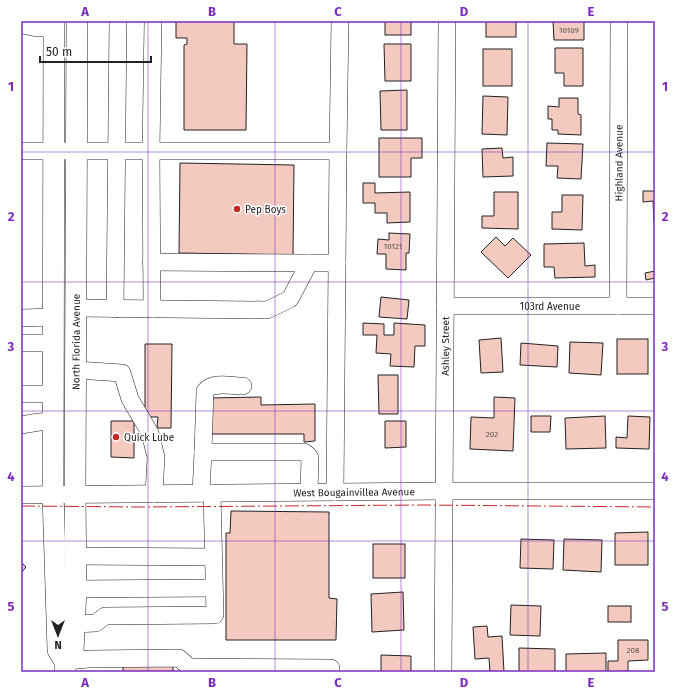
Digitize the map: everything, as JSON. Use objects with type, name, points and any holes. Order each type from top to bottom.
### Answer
[{"type":"main road","name":"North Florida Avenue","points":[[65,666],[72,652],[76,589],[77,21]]},
{"type":"main road","points":[[54,24],[53,495],[58,650],[65,666]]},
{"type":"street","points":[[115,309],[118,21]]},
{"type":"street","points":[[152,309],[151,150],[153,21]]},
{"type":"street","points":[[335,492],[340,21]]},
{"type":"street","name":"Ashley Street","points":[[443,672],[447,21]]},
{"type":"street","name":"Highland Avenue","points":[[618,306],[619,21]]},
{"type":"street","points":[[21,22],[23,25],[36,28],[54,24]]},
{"type":"street","points":[[21,151],[338,151]]},
{"type":"street","points":[[151,262],[337,264]]},
{"type":"street","points":[[76,308],[267,310],[290,299],[309,263]]},
{"type":"street","name":"103rd Avenue","points":[[445,306],[655,306]]},
{"type":"street","points":[[21,318],[54,317]]},
{"type":"street","points":[[21,343],[54,343]]},
{"type":"street","points":[[76,370],[122,373],[130,400],[150,433],[156,456],[154,494]]},
{"type":"street","points":[[74,624],[96,623],[105,616],[215,615],[214,557],[206,493],[203,452],[204,391],[213,385],[243,386]]},
{"type":"street","points":[[21,394],[53,394]]},
{"type":"street","points":[[21,425],[53,421]]},
{"type":"street","points":[[203,452],[304,452],[308,454],[310,458],[309,492]]},
{"type":"street","name":"West Bougainvillea Avenue","points":[[21,495],[444,491],[655,491]]},
{"type":"street","points":[[76,556],[214,557]]},
{"type":"street","points":[[76,589],[214,588]]},
{"type":"street","points":[[65,666],[105,665],[179,658],[189,670],[331,668]]},
{"type":"building","points":[[176,21],[234,21],[234,44],[247,44],[246,130],[184,130],[184,45],[187,44],[187,38],[176,38]]},
{"type":"building","points":[[385,21],[411,21],[411,35],[385,35]]},
{"type":"building","points":[[486,21],[516,21],[516,37],[486,37]]},
{"type":"building","points":[[553,21],[584,21],[584,40],[554,40]]},
{"type":"building","points":[[384,44],[411,44],[411,81],[385,81]]},
{"type":"building","points":[[555,48],[583,48],[583,86],[564,86],[564,73],[555,73]]},
{"type":"building","points":[[483,49],[512,49],[512,86],[483,86]]},
{"type":"building","points":[[407,90],[407,130],[381,130],[380,91]]},
{"type":"building","points":[[483,96],[508,97],[507,135],[482,134]]},
{"type":"building","points":[[559,98],[578,98],[578,114],[581,115],[581,135],[558,134],[558,130],[552,130],[552,119],[548,119],[548,106],[559,107]]},
{"type":"building","points":[[379,138],[422,138],[422,158],[411,158],[411,177],[379,177]]},
{"type":"building","points":[[547,143],[583,144],[581,179],[557,178],[558,166],[546,166]]},
{"type":"building","points":[[502,148],[503,158],[513,157],[513,176],[483,177],[482,149]]},
{"type":"building","name":"Pep Boys","points":[[180,163],[294,165],[293,255],[179,253]]},
{"type":"building","points":[[363,183],[375,183],[375,193],[410,192],[410,222],[387,223],[387,213],[375,213],[375,203],[363,203]]},
{"type":"building","points":[[643,191],[655,191],[655,222],[653,201],[643,202]]},
{"type":"building","points":[[494,192],[518,192],[518,229],[482,228],[482,216],[494,216]]},
{"type":"building","points":[[562,195],[583,195],[582,230],[552,229],[552,212],[562,212]]},
{"type":"building","points":[[389,233],[410,234],[409,253],[406,253],[406,270],[386,269],[386,254],[377,254],[378,239],[389,240]]},
{"type":"building","points":[[496,237],[505,246],[513,238],[531,255],[508,278],[481,252]]},
{"type":"building","points":[[584,243],[585,266],[595,265],[595,277],[555,278],[554,267],[544,267],[544,244]]},
{"type":"building","points":[[655,271],[655,278],[646,280],[645,273]]},
{"type":"building","points":[[381,297],[409,300],[407,319],[379,317]]},
{"type":"building","points":[[363,323],[384,324],[384,335],[394,335],[394,323],[425,325],[425,346],[415,346],[414,367],[390,366],[391,354],[376,353],[377,335],[363,335]]},
{"type":"building","points":[[501,338],[503,372],[481,373],[479,340]]},
{"type":"building","points":[[617,339],[648,339],[648,374],[617,374]]},
{"type":"building","points":[[570,342],[603,343],[601,375],[569,373]]},
{"type":"building","points":[[521,343],[558,346],[557,367],[520,365]]},
{"type":"building","points":[[145,344],[172,344],[171,428],[157,428],[158,417],[145,417]]},
{"type":"building","points":[[378,375],[398,375],[398,414],[379,414]]},
{"type":"building","points":[[261,397],[261,405],[315,404],[315,441],[304,442],[304,434],[209,434],[208,398]]},
{"type":"building","points":[[494,397],[515,398],[513,451],[470,449],[471,417],[494,418]]},
{"type":"building","points":[[531,416],[551,416],[550,432],[531,432]]},
{"type":"building","points":[[605,416],[606,448],[566,449],[565,418]]},
{"type":"building","points":[[628,416],[650,417],[649,449],[616,448],[616,437],[627,438]]},
{"type":"building","points":[[111,421],[134,421],[134,458],[111,457]]},
{"type":"building","points":[[385,421],[406,421],[406,447],[385,448]]},
{"type":"building","points":[[231,511],[329,512],[329,598],[337,599],[336,640],[226,640],[226,533],[230,533]]},
{"type":"building","points":[[648,532],[648,565],[615,565],[615,533]]},
{"type":"building","points":[[521,539],[554,540],[553,569],[520,568]]},
{"type":"building","points":[[564,539],[602,540],[601,572],[563,570]]},
{"type":"building","points":[[373,544],[405,544],[405,578],[373,578]]},
{"type":"building","points":[[21,562],[26,567],[21,573]]},
{"type":"building","points":[[403,592],[404,630],[372,632],[371,594]]},
{"type":"building","points":[[511,605],[541,606],[540,636],[510,635]]},
{"type":"building","points":[[608,606],[631,606],[631,622],[608,622]]},
{"type":"building","points":[[487,626],[488,637],[502,636],[504,672],[490,672],[489,658],[475,659],[473,627]]},
{"type":"building","points":[[618,640],[648,640],[648,660],[628,661],[628,671],[608,672],[608,661],[618,661]]},
{"type":"building","points":[[519,648],[555,649],[555,672],[519,672]]},
{"type":"building","points":[[606,653],[606,672],[566,672],[566,654]]},
{"type":"building","points":[[381,655],[411,656],[411,672],[381,672]]},
{"type":"building","points":[[123,664],[173,666],[173,672],[123,672]]},
{"type":"power","points":[[21,506],[139,507],[424,505],[655,507]]},
{"type":"place","name":"Pep Boys","points":[[237,209]]},
{"type":"place","name":"Quick Lube","points":[[116,437]]}]
